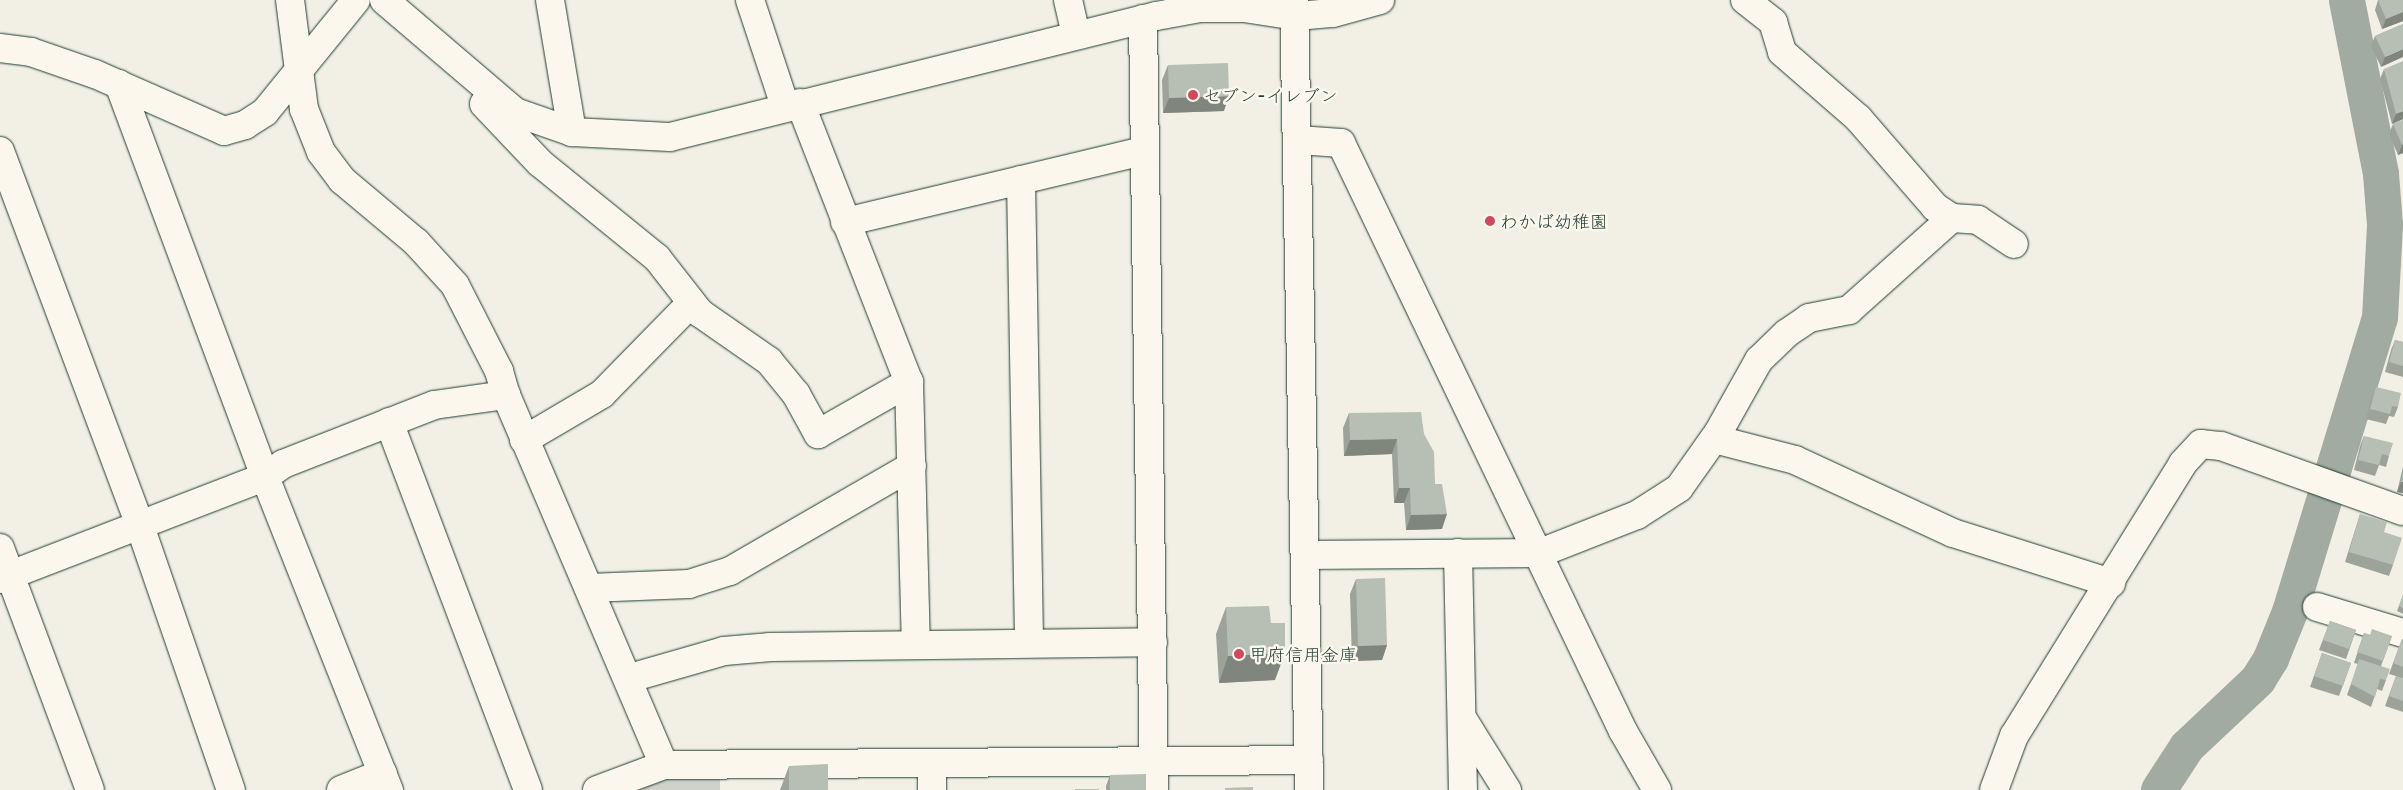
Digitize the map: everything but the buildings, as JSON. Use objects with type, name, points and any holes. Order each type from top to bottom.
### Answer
[{"type":"street","points":[[290,0],[304,109],[321,152],[342,180],[416,242],[456,285],[499,372],[524,440],[630,678],[664,765]]},
{"type":"street","points":[[0,48],[31,52],[119,84],[224,131],[244,125],[265,112],[356,0]]},
{"type":"street","points":[[384,0],[464,71],[515,112],[572,132],[670,137],[793,104],[1076,35],[1200,8],[1296,8],[1332,13],[1380,0]]},
{"type":"street","points":[[550,0],[572,132]]},
{"type":"street","points":[[750,0],[845,222],[910,382],[916,645]]},
{"type":"street","points":[[1068,0],[1076,35]]},
{"type":"street","points":[[1745,0],[1773,22],[1782,52],[1858,118],[1935,207],[1952,218],[1978,220],[2014,244]]},
{"type":"street","points":[[1296,8],[1309,790]]},
{"type":"street","points":[[1143,19],[1154,790]]},
{"type":"street","points":[[464,71],[486,106],[540,163],[657,258],[691,302],[769,361],[796,394],[818,434],[910,382]]},
{"type":"street","points":[[119,84],[265,477],[386,782],[341,790]]},
{"type":"street","points":[[1298,140],[1341,142],[1652,788]]},
{"type":"street","points":[[0,151],[140,526],[231,790]]},
{"type":"street","points":[[845,222],[1144,151]]},
{"type":"street","points":[[1021,180],[1028,643]]},
{"type":"street","points":[[1306,555],[1540,553],[1637,515],[1679,488],[1714,439],[1759,360],[1787,333],[1809,318],[1849,310],[1952,218]]},
{"type":"street","points":[[524,440],[602,394],[691,302]]},
{"type":"street","points":[[5,578],[265,477],[283,464],[434,405],[506,395]]},
{"type":"street","points":[[389,422],[528,790]]},
{"type":"street","points":[[1714,439],[1795,460],[1954,533],[2111,583]]},
{"type":"street","points":[[1994,790],[2014,736],[2111,583],[2183,464],[2201,444],[2221,446],[2403,511]]},
{"type":"street","points":[[589,588],[690,584],[730,571],[912,466]]},
{"type":"street","points":[[0,548],[5,578],[90,790]]},
{"type":"street","points":[[1458,554],[1463,790]]},
{"type":"street","points":[[2317,607],[2403,633]]},
{"type":"street","points":[[630,678],[724,651],[916,645],[1153,642]]},
{"type":"street","points":[[1461,717],[1507,790]]},
{"type":"street","points":[[597,790],[664,765],[932,777],[1153,763],[1309,760]]},
{"type":"shaded area","points":[[720,778],[720,790],[634,790],[663,779]]},
{"type":"waterway","points":[[2159,790],[2187,747],[2258,680],[2271,659],[2290,612],[2380,318],[2385,225],[2381,174],[2347,0]]},
{"type":"place","name":"セブン-イレブン","points":[[1193,95]]},
{"type":"place","name":"わかば幼稚園","points":[[1490,221]]},
{"type":"place","name":"甲府信用金庫","points":[[1239,654]]}]
